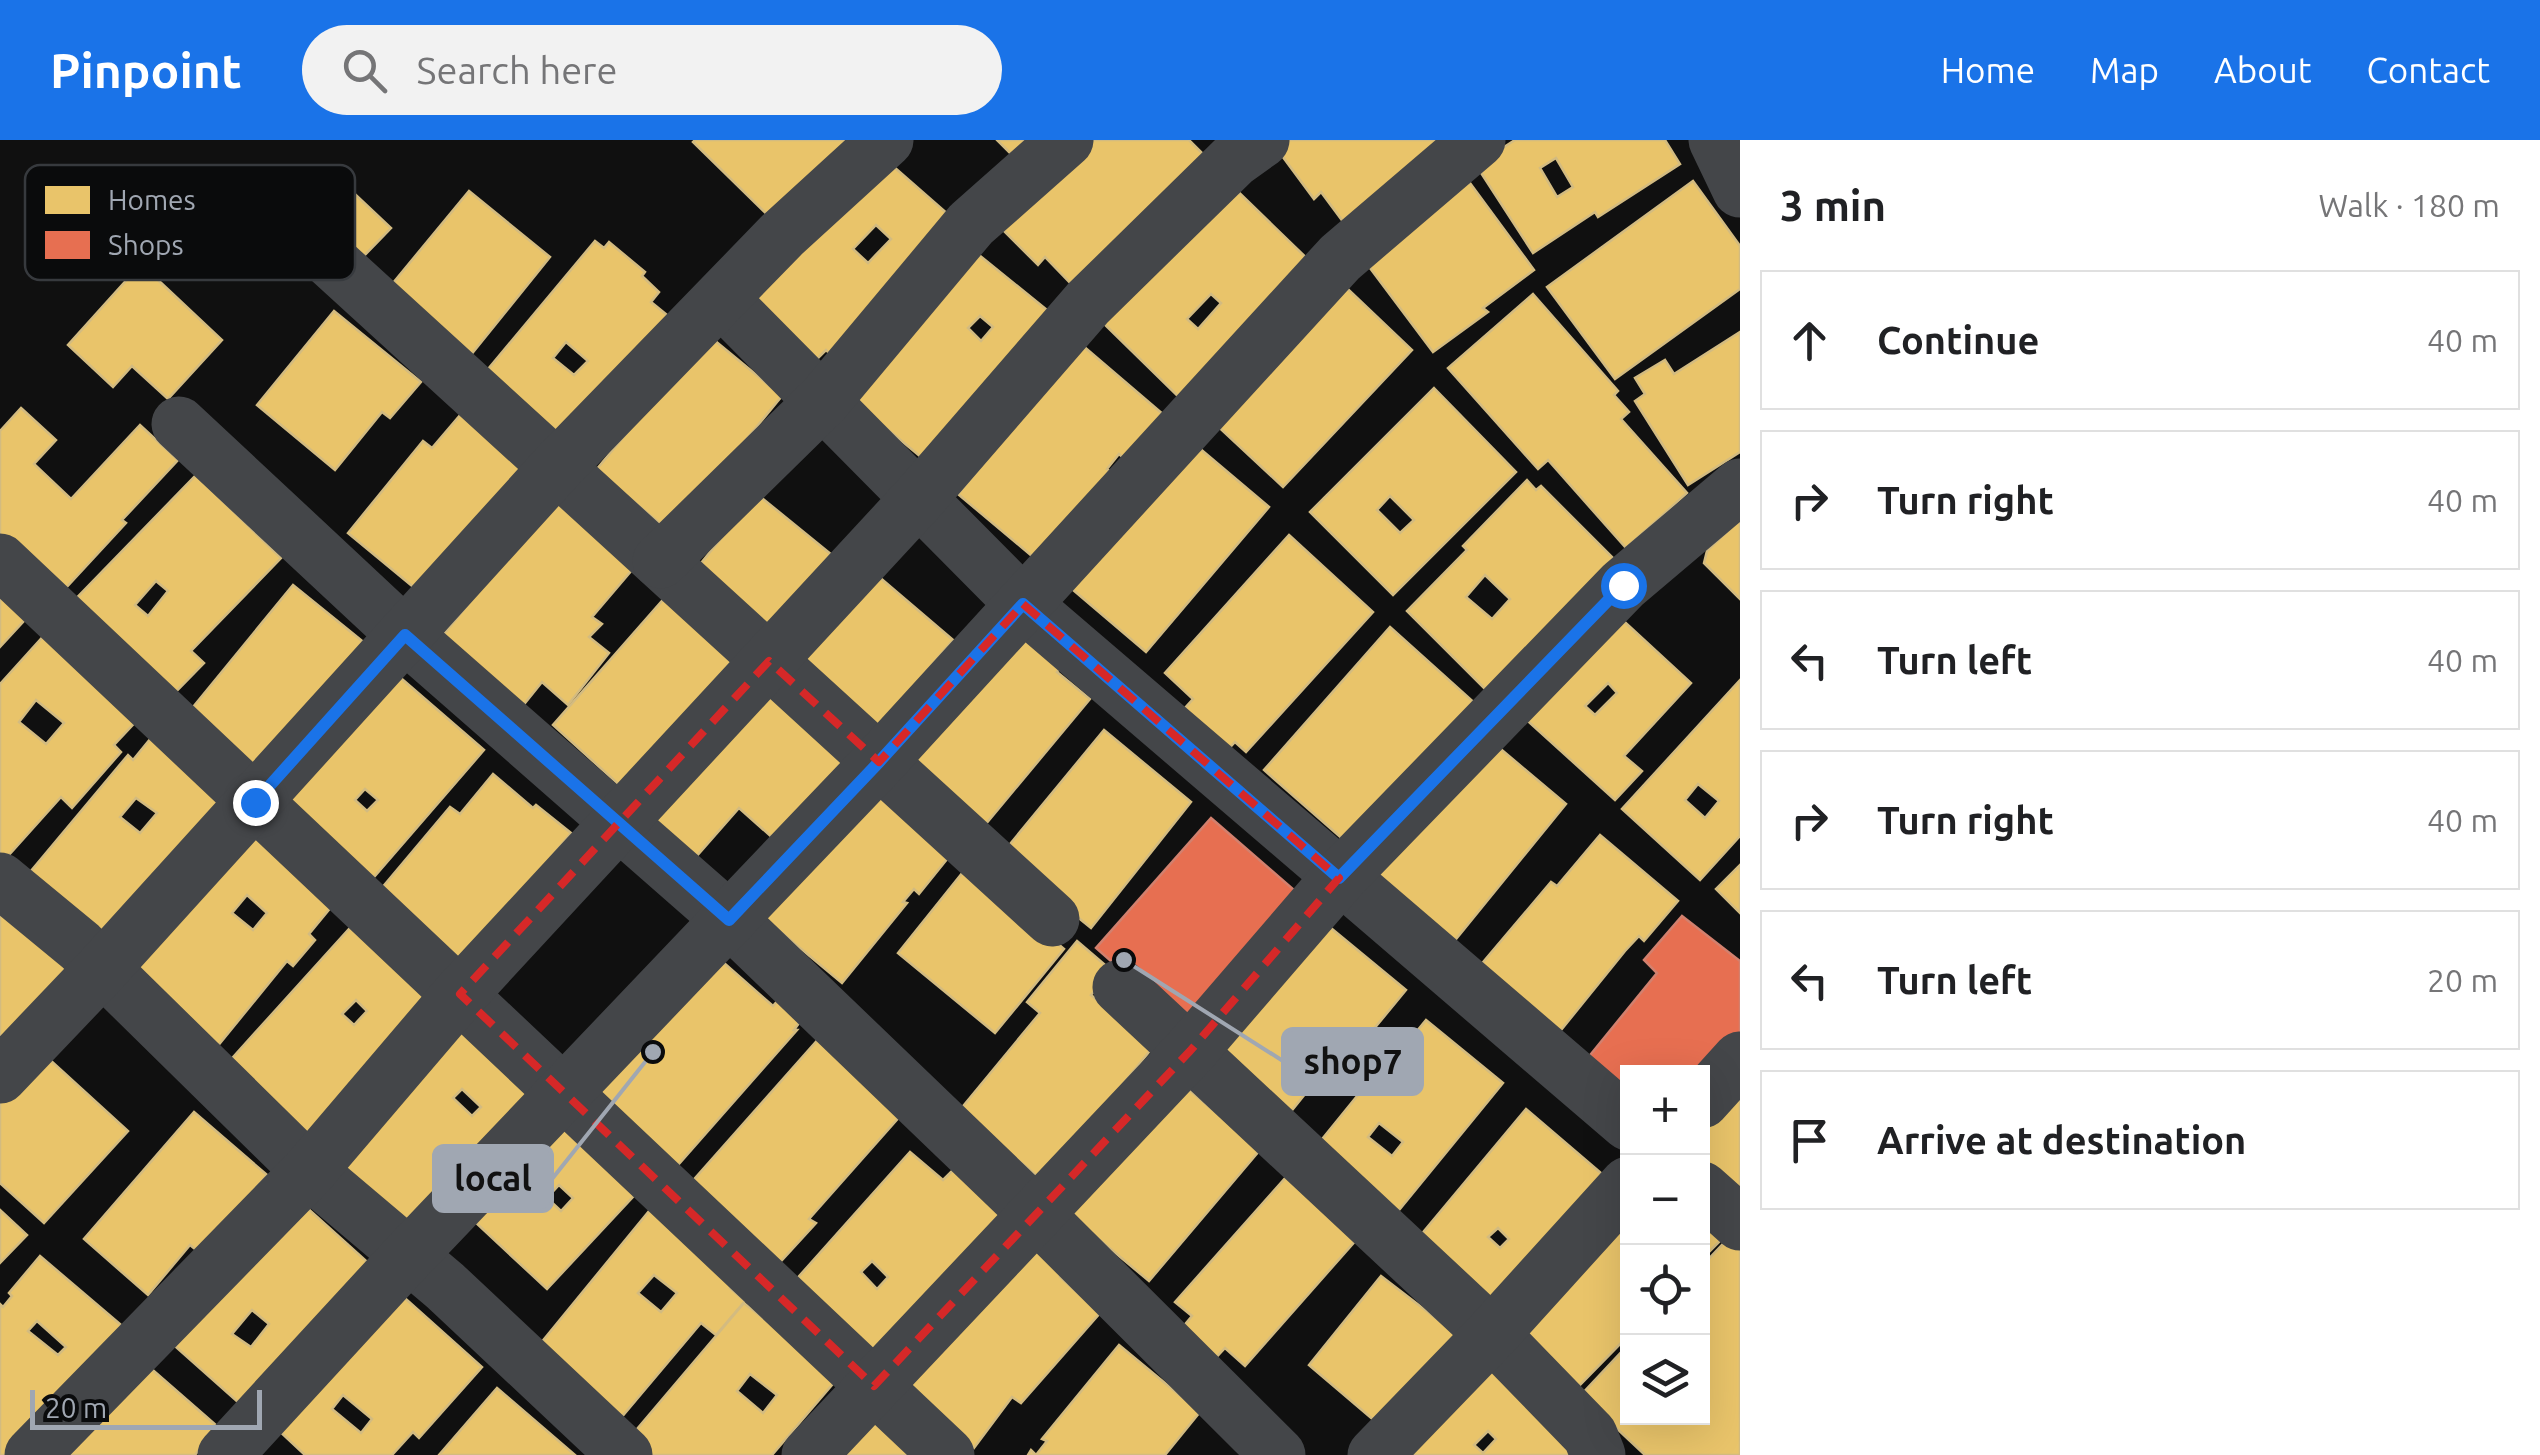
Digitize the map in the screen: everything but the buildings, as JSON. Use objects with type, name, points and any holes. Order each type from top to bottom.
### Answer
[{"type":"street","points":[[0,1076],[255,802],[557,467],[782,235],[886,140]]},
{"type":"street","points":[[660,561],[823,401],[971,224],[1066,140]]},
{"type":"street","points":[[32,1455],[309,1170],[460,994],[919,498],[1088,303],[1234,160],[1262,140]]},
{"type":"street","points":[[224,1455],[879,762],[1340,258],[1478,140]]},
{"type":"street","points":[[1716,140],[1740,190]]},
{"type":"street","points":[[352,280],[1052,919]]},
{"type":"street","points":[[720,299],[1023,604],[1620,1115]]},
{"type":"street","points":[[179,424],[405,635],[729,920],[1036,1214],[1278,1455]]},
{"type":"street","points":[[809,1455],[1190,1051],[1339,878],[1623,585],[1740,486]]},
{"type":"street","points":[[0,561],[948,1455]]},
{"type":"street","points":[[0,880],[80,946],[309,1170],[409,1255],[625,1455]]},
{"type":"street","points":[[1120,986],[1492,1334],[1590,1436],[1598,1455]]},
{"type":"street","points":[[1710,1092],[1740,1059]]},
{"type":"street","points":[[1376,1455],[1620,1193]]},
{"type":"street","points":[[1710,1196],[1740,1222]]},
{"type":"highlighted area","points":[[1023,604],[1339,878],[1190,1051],[874,1386],[460,994],[769,661],[879,762]]},
{"type":"place","name":"shop7","points":[[1124,960]]},
{"type":"place","name":"local","points":[[653,1052]]},
{"type":"route","points":[[255,802],[405,635],[729,920],[1023,604],[1339,878],[1623,585]]}]
